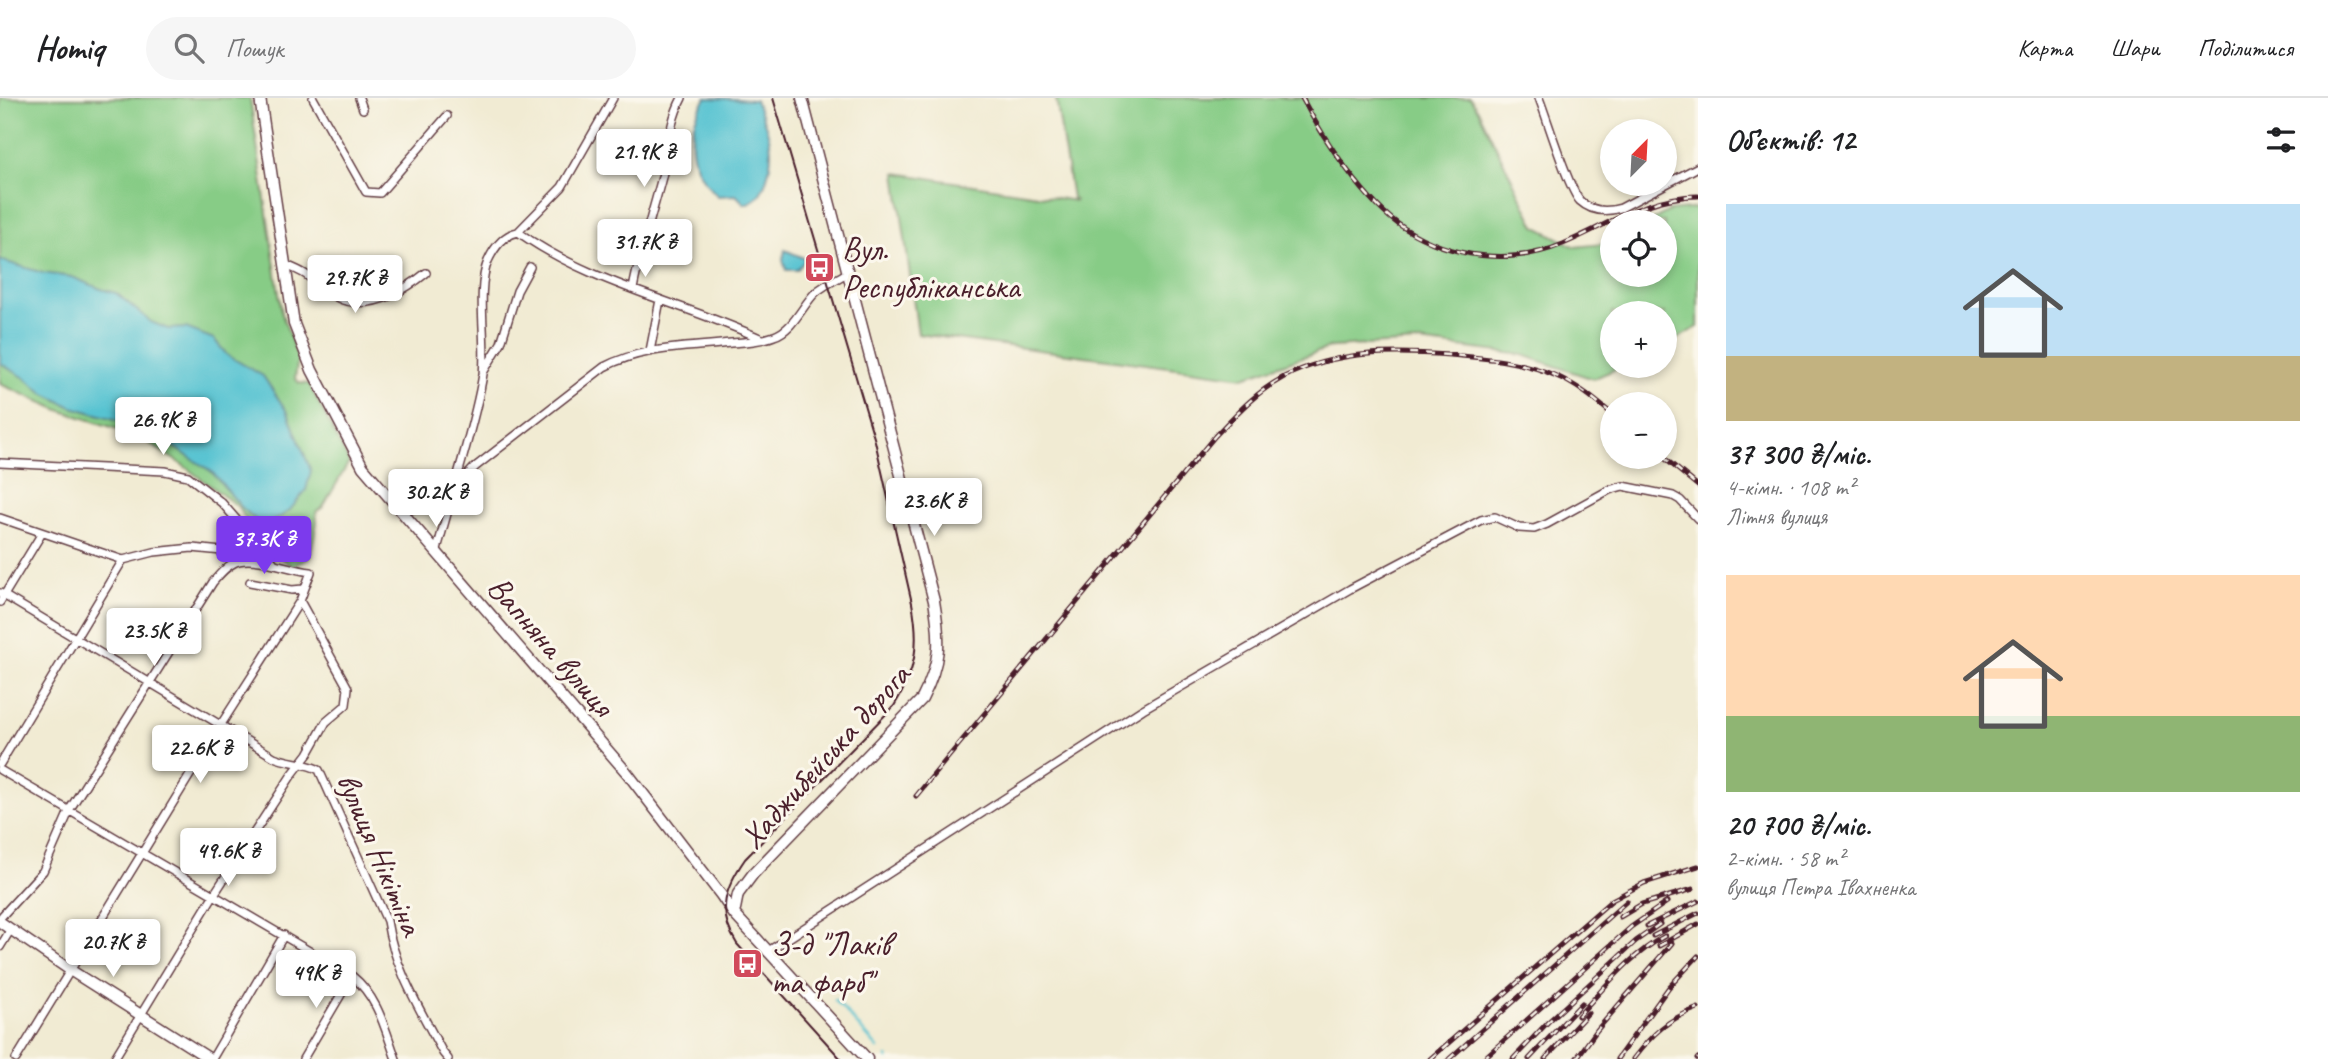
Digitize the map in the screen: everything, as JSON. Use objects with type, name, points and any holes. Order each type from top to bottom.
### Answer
[{"type":"street","name":"Вапняна вулиця","points":[[260,98],[295,324],[312,370],[363,467],[628,774],[734,915],[867,1059]]},
{"type":"street","points":[[313,98],[366,192],[380,193],[447,116]]},
{"type":"street","points":[[359,98],[363,109]]},
{"type":"street","points":[[436,554],[483,373],[484,282],[488,262],[497,246],[509,234],[518,232],[562,187],[614,98]]},
{"type":"street","points":[[633,289],[682,98]]},
{"type":"street","name":"Хаджибейська дорога","points":[[734,915],[738,894],[753,874],[922,699],[934,675],[938,629],[934,601],[802,98]]},
{"type":"street","points":[[1539,98],[1574,192],[1587,206],[1598,211],[1621,208],[1698,167]]},
{"type":"street","points":[[518,232],[559,257],[762,339]]},
{"type":"street","points":[[284,264],[307,275],[335,295],[352,301],[373,301],[405,289],[426,273]]},
{"type":"street","points":[[483,373],[501,343],[517,291],[530,267]]},
{"type":"street","points":[[400,511],[435,502],[454,489],[486,458],[604,367],[619,359],[650,351],[762,339],[782,332],[813,295],[847,273]]},
{"type":"street","points":[[650,351],[660,300]]},
{"type":"street","points":[[0,463],[165,471],[188,476],[222,503],[274,563]]},
{"type":"street","points":[[767,952],[1143,709],[1350,589],[1482,520],[1495,517],[1519,528],[1541,528],[1609,490],[1623,486],[1673,496],[1698,519]]},
{"type":"street","points":[[0,518],[123,560],[155,552],[192,548],[222,551],[250,561]]},
{"type":"street","points":[[1,597],[42,533]]},
{"type":"street","points":[[0,764],[123,560]]},
{"type":"street","points":[[16,1059],[70,970],[220,726],[300,601],[311,572],[290,570],[274,563],[239,561],[226,568],[213,582],[70,809],[43,871],[0,920],[70,970],[211,1059],[284,935]]},
{"type":"street","points":[[250,582],[292,590],[303,589]]},
{"type":"street","name":"вулиця Нікітіна","points":[[1,597],[149,681],[274,757],[316,767],[387,921],[389,937],[408,987],[448,1059]]},
{"type":"street","points":[[114,1059],[214,896],[326,722],[346,705],[348,688],[300,601]]},
{"type":"street","points":[[0,770],[352,976],[374,1002],[396,1059]]},
{"type":"street","points":[[0,947],[11,929]]},
{"type":"street","points":[[303,1059],[352,976]]},
{"type":"green space","points":[[0,98],[250,98],[282,314],[298,359],[295,378],[299,383],[309,384],[349,462],[323,507],[316,512],[317,522],[310,558],[292,566],[264,545],[237,506],[184,466],[136,435],[59,410],[0,384]]},
{"type":"green space","points":[[1056,98],[1470,98],[1535,226],[1575,247],[1600,244],[1600,287],[1677,287],[1677,210],[1698,208],[1698,327],[1677,339],[1677,301],[1600,301],[1600,376],[1593,379],[1523,355],[1419,342],[1332,347],[1244,377],[918,334],[896,173],[1076,201],[1072,198]]},
{"type":"water","points":[[706,98],[755,100],[764,121],[770,139],[769,169],[761,192],[745,204],[736,195],[718,196],[700,174],[695,162],[692,150],[694,124]]},
{"type":"water","points":[[785,250],[806,259],[797,270],[786,270],[783,260]]},
{"type":"water","points":[[0,260],[43,273],[72,277],[116,293],[151,322],[168,329],[186,328],[214,339],[227,355],[263,376],[288,413],[311,471],[306,490],[290,510],[268,523],[256,520],[242,508],[212,472],[143,427],[72,407],[45,394],[0,363]]},
{"type":"waterway","points":[[835,1000],[878,1048]]},
{"type":"tram line","points":[[773,98],[875,441],[912,603],[916,644],[907,681],[894,706],[745,859],[728,890],[725,910],[730,932],[737,944],[841,1059]]},
{"type":"railway","points":[[1302,98],[1333,150],[1375,203],[1404,228],[1422,238],[1461,252],[1502,257],[1543,251],[1645,206],[1680,197],[1698,196]]},
{"type":"railway","points":[[916,796],[1215,436],[1255,396],[1284,377],[1324,362],[1365,354],[1407,353],[1477,357],[1542,370],[1577,387],[1600,404]]},
{"type":"railway","points":[[1677,469],[1698,486]]},
{"type":"railway","points":[[1430,1059],[1612,900],[1644,883],[1698,866]]},
{"type":"railway","points":[[1620,917],[1642,904],[1693,889]]},
{"type":"railway","points":[[1449,1059],[1627,901]]},
{"type":"railway","points":[[1647,926],[1698,901]]},
{"type":"railway","points":[[1483,1059],[1631,927],[1667,902]]},
{"type":"railway","points":[[1653,936],[1698,913]]},
{"type":"railway","points":[[1513,1059],[1548,1022],[1636,941],[1660,924]]},
{"type":"railway","points":[[1659,946],[1698,924]]},
{"type":"railway","points":[[1578,1016],[1630,962],[1665,936]]},
{"type":"railway","points":[[1576,1059],[1597,1030],[1672,943]]},
{"type":"railway","points":[[1617,1059],[1669,987],[1698,956]]},
{"type":"railway","points":[[1529,1059],[1582,1003]]},
{"type":"railway","points":[[1633,1059],[1662,1028],[1698,1008]]},
{"type":"railway","points":[[1545,1059],[1588,1013]]},
{"type":"place","name":"Вул. Республіканська","points":[[819,268]]},
{"type":"place","name":"З-д \"Лаків та фарб\"","points":[[748,963]]}]
